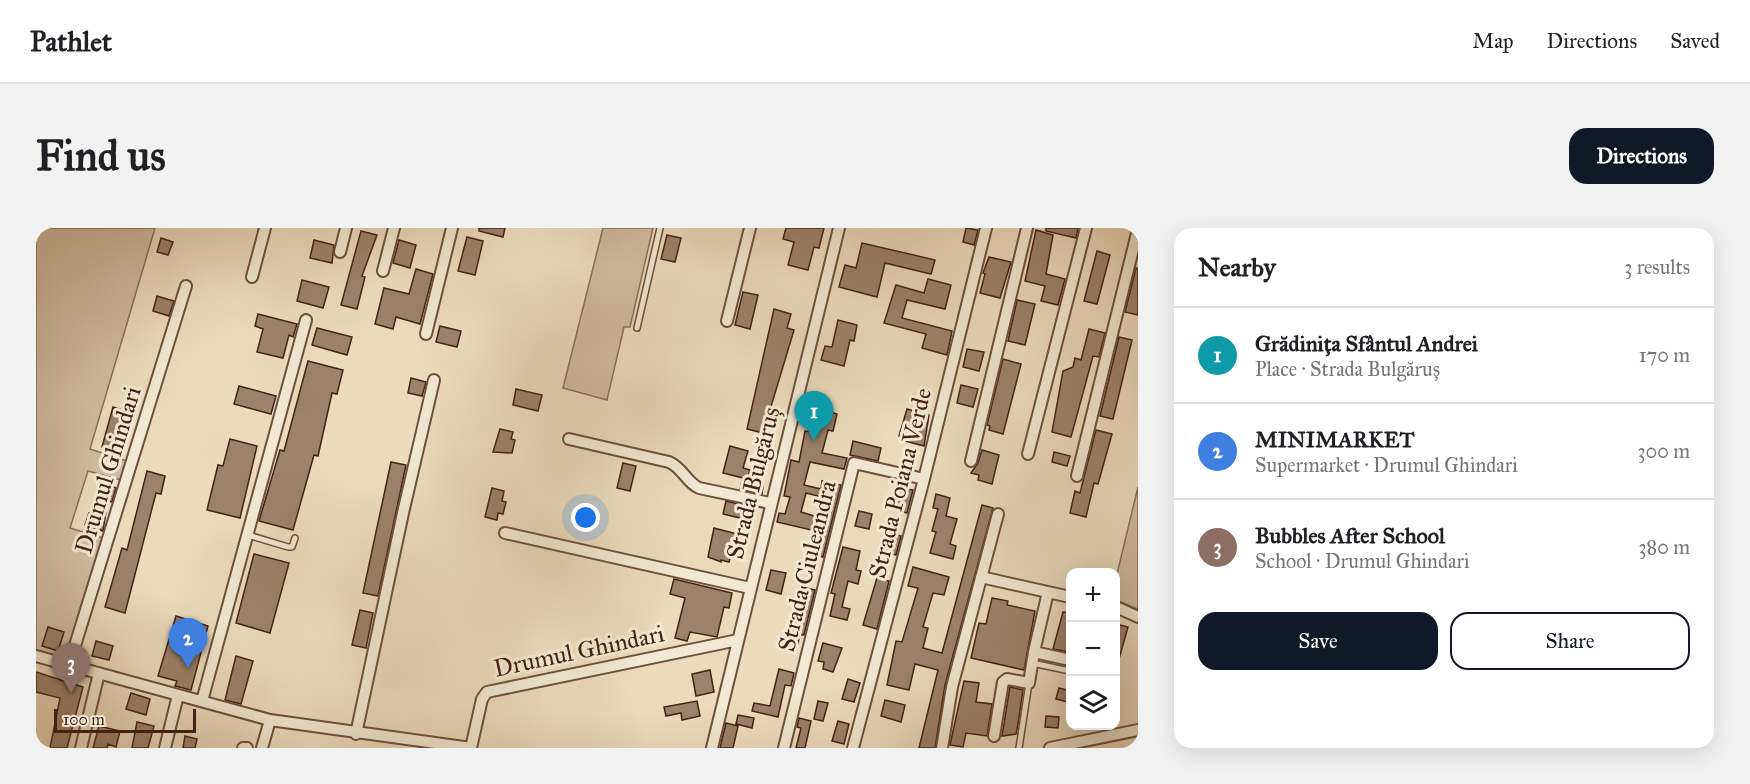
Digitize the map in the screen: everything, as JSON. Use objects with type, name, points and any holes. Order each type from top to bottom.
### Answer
[{"type":"street","points":[[252,277],[265,228]]},
{"type":"street","points":[[340,252],[346,228]]},
{"type":"street","points":[[383,271],[394,228]]},
{"type":"street","points":[[426,334],[452,228]]},
{"type":"street","points":[[727,321],[750,228]]},
{"type":"street","name":"Strada Bulgăruș","points":[[712,748],[839,228]]},
{"type":"street","name":"Strada Poiana Verde","points":[[853,748],[924,481],[986,228]]},
{"type":"street","points":[[971,461],[1027,228]]},
{"type":"street","points":[[1028,454],[1086,228]]},
{"type":"street","points":[[1077,476],[1138,229]]},
{"type":"street","name":"Drumul Ghindari","points":[[69,665],[186,286]]},
{"type":"street","points":[[202,701],[306,320]]},
{"type":"street","points":[[356,734],[434,380]]},
{"type":"street","points":[[569,439],[669,462],[679,467],[692,485],[699,488],[770,503]]},
{"type":"street","name":"Strada Ciuleandra","points":[[784,748],[854,463],[924,481]]},
{"type":"street","points":[[942,748],[952,687],[998,514]]},
{"type":"street","points":[[505,533],[750,588]]},
{"type":"street","points":[[981,578],[1066,596]]},
{"type":"street","points":[[994,736],[1003,682],[1007,679],[1029,683],[1048,592]]},
{"type":"street","points":[[1120,609],[1138,617]]},
{"type":"street","name":"Drumul Ghindari","points":[[36,656],[270,720],[356,734],[471,748],[482,699],[487,692],[738,640]]},
{"type":"street","points":[[1034,652],[1066,659]]},
{"type":"street","points":[[81,748],[99,673]]},
{"type":"street","points":[[165,748],[178,695]]},
{"type":"street","points":[[262,748],[270,720]]},
{"type":"street","points":[[1050,748],[1138,730]]},
{"type":"lane","points":[[637,328],[660,228]]},
{"type":"lane","points":[[247,535],[288,547],[292,547],[295,538]]},
{"type":"lane","points":[[1032,663],[1066,671]]},
{"type":"lane","points":[[1019,748],[1029,683]]},
{"type":"shaded area","points":[[36,228],[155,228],[90,449],[127,461],[121,480],[88,471],[70,528],[103,538],[65,659],[36,651]]},
{"type":"shaded area","points":[[603,228],[653,228],[630,327],[624,327],[607,400],[563,388]]},
{"type":"shaded area","points":[[1138,487],[1138,609],[1120,602],[1118,568]]},
{"type":"building","points":[[479,228],[505,228],[503,237],[479,231]]},
{"type":"building","points":[[786,228],[824,228],[819,248],[814,247],[808,270],[788,265],[794,242],[783,239]]},
{"type":"building","points":[[966,228],[978,230],[974,245],[963,242]]},
{"type":"building","points":[[1046,228],[1078,228],[1076,238],[1046,231]]},
{"type":"building","points":[[1036,230],[1053,235],[1046,274],[1065,279],[1058,305],[1041,301],[1045,286],[1025,281]]},
{"type":"building","points":[[361,231],[377,235],[362,276],[365,277],[357,309],[341,305]]},
{"type":"building","points":[[667,235],[681,238],[675,262],[661,259]]},
{"type":"building","points":[[467,237],[483,241],[475,275],[458,271]]},
{"type":"building","points":[[161,238],[173,242],[168,255],[157,252]]},
{"type":"building","points":[[314,240],[334,245],[332,263],[310,258]]},
{"type":"building","points":[[399,240],[416,245],[410,268],[393,263]]},
{"type":"building","points":[[862,243],[935,260],[931,274],[885,263],[877,297],[839,287],[845,265],[856,268]]},
{"type":"building","points":[[1097,251],[1110,255],[1097,304],[1084,301]]},
{"type":"building","points":[[989,257],[1011,262],[1000,298],[980,293],[985,274],[983,273]]},
{"type":"building","points":[[1136,268],[1138,268],[1138,315],[1125,312]]},
{"type":"building","points":[[416,269],[433,274],[420,324],[396,317],[393,329],[375,324],[384,288],[409,294]]},
{"type":"building","points":[[928,279],[951,285],[945,309],[907,300],[902,318],[952,331],[947,355],[922,348],[926,334],[884,323],[896,285],[924,293]]},
{"type":"building","points":[[302,280],[329,287],[323,308],[297,301]]},
{"type":"building","points":[[743,292],[758,295],[750,329],[735,325]]},
{"type":"building","points":[[157,296],[174,301],[169,316],[153,311]]},
{"type":"building","points":[[1017,300],[1035,304],[1025,345],[1008,341]]},
{"type":"building","points":[[774,309],[791,314],[787,328],[794,330],[763,433],[747,429]]},
{"type":"building","points":[[258,314],[297,324],[293,337],[289,335],[283,358],[257,352],[263,329],[255,326]]},
{"type":"building","points":[[838,320],[857,325],[854,341],[850,340],[844,366],[821,360],[825,346],[832,347]]},
{"type":"building","points":[[440,326],[461,331],[457,347],[436,342]]},
{"type":"building","points":[[317,328],[352,337],[347,355],[312,345]]},
{"type":"building","points":[[1089,329],[1105,333],[1099,357],[1093,356],[1071,437],[1052,432],[1063,371],[1073,367],[1075,358],[1081,360]]},
{"type":"building","points":[[1119,337],[1132,340],[1113,419],[1100,416]]},
{"type":"building","points":[[967,349],[984,352],[979,371],[963,367]]},
{"type":"building","points":[[1003,359],[1021,364],[1003,434],[989,430],[990,426],[987,425]]},
{"type":"building","points":[[308,361],[343,370],[337,394],[332,393],[318,456],[314,455],[293,530],[259,521],[280,450],[284,451]]},
{"type":"building","points":[[411,378],[426,382],[422,396],[408,393]]},
{"type":"building","points":[[961,385],[978,389],[973,407],[957,403]]},
{"type":"building","points":[[239,386],[276,396],[271,414],[234,404]]},
{"type":"building","points":[[516,389],[542,395],[538,411],[513,405]]},
{"type":"building","points":[[113,407],[134,414],[122,453],[102,447]]},
{"type":"building","points":[[815,408],[837,414],[833,431],[828,430],[822,453],[847,458],[844,469],[810,462],[804,485],[821,489],[822,481],[841,485],[823,557],[810,553],[816,531],[777,522],[779,513],[785,514],[790,497],[784,496],[791,460],[799,462],[805,431],[812,432]],"holes":[[[806,493],[826,498],[821,518],[801,512]]]},
{"type":"building","points":[[907,409],[929,415],[924,446],[905,441],[906,438],[899,436]]},
{"type":"building","points":[[500,429],[513,432],[511,439],[515,440],[512,453],[493,452]]},
{"type":"building","points":[[1096,430],[1112,434],[1098,484],[1094,483],[1086,517],[1070,513],[1075,491],[1080,493]]},
{"type":"building","points":[[230,439],[257,446],[240,518],[207,510],[218,465],[223,466]]},
{"type":"building","points":[[853,441],[881,448],[878,461],[850,455]]},
{"type":"building","points":[[730,446],[748,451],[743,468],[750,470],[747,479],[723,473]]},
{"type":"building","points":[[982,450],[999,455],[992,484],[978,480],[979,475],[971,473],[978,463]]},
{"type":"building","points":[[1054,452],[1070,456],[1067,466],[1052,462]]},
{"type":"building","points":[[391,462],[406,465],[378,596],[363,593]]},
{"type":"building","points":[[623,463],[636,466],[630,491],[617,488]]},
{"type":"building","points":[[147,471],[165,476],[161,494],[156,493],[125,613],[105,607],[122,548],[127,550]]},
{"type":"building","points":[[742,481],[763,486],[762,494],[740,489]]},
{"type":"building","points":[[108,485],[116,488],[112,502],[103,499]]},
{"type":"building","points":[[899,487],[913,490],[907,513],[893,509]]},
{"type":"building","points":[[492,488],[504,491],[502,501],[506,502],[503,514],[498,513],[497,520],[485,517]]},
{"type":"building","points":[[936,494],[950,498],[946,516],[957,519],[950,544],[956,546],[953,559],[930,553],[936,532],[932,531],[938,509],[933,508]]},
{"type":"building","points":[[726,501],[747,506],[744,519],[723,514]]},
{"type":"building","points":[[982,505],[993,508],[945,685],[935,748],[919,748],[938,670],[915,664],[909,690],[887,685],[896,641],[902,642],[918,588],[908,586],[913,567],[949,577],[944,595],[933,593],[923,627],[928,628],[923,648],[942,653]]},
{"type":"building","points":[[95,509],[106,512],[103,531],[85,525],[89,513],[93,514]]},
{"type":"building","points":[[859,511],[872,514],[869,529],[855,526]]},
{"type":"building","points":[[714,528],[741,535],[738,545],[734,544],[729,562],[721,560],[721,562],[708,557]]},
{"type":"building","points":[[887,532],[901,536],[896,555],[882,551]]},
{"type":"building","points":[[843,547],[860,551],[856,570],[861,571],[858,584],[848,581],[842,607],[850,609],[847,620],[830,616],[835,594],[831,593]]},
{"type":"building","points":[[254,554],[289,563],[270,633],[236,623]]},
{"type":"building","points":[[771,570],[786,573],[781,594],[766,590]]},
{"type":"building","points":[[877,578],[889,581],[877,629],[863,625]]},
{"type":"building","points":[[674,579],[732,593],[729,608],[724,607],[717,637],[690,632],[687,641],[675,638],[685,598],[670,594]]},
{"type":"building","points":[[802,587],[815,590],[804,635],[800,635],[797,647],[785,644]]},
{"type":"building","points":[[992,598],[1008,601],[1007,605],[1035,611],[1024,670],[971,658],[979,623],[986,624]]},
{"type":"building","points":[[360,610],[373,613],[366,648],[352,645]]},
{"type":"building","points":[[1063,612],[1066,612],[1066,651],[1053,649]]},
{"type":"building","points":[[176,616],[208,626],[191,690],[175,686],[177,681],[158,676]]},
{"type":"building","points":[[1120,625],[1128,627],[1120,655]]},
{"type":"building","points":[[48,627],[64,632],[58,651],[42,646]]},
{"type":"building","points":[[96,641],[113,646],[109,660],[92,656]]},
{"type":"building","points":[[823,643],[842,648],[833,672],[823,669],[824,662],[818,661]]},
{"type":"building","points":[[236,656],[253,661],[241,704],[225,700]]},
{"type":"building","points":[[779,669],[794,673],[791,686],[785,685],[778,717],[752,711],[754,703],[770,706]]},
{"type":"building","points":[[710,670],[714,692],[696,696],[692,674]]},
{"type":"building","points":[[36,672],[83,687],[67,748],[50,748],[60,698],[36,692]]},
{"type":"building","points":[[848,679],[860,683],[854,702],[842,699]]},
{"type":"building","points":[[964,681],[979,683],[976,702],[992,704],[987,736],[966,733],[963,747],[950,745]]},
{"type":"building","points":[[1010,687],[1023,690],[1018,724],[1016,734],[1002,736]]},
{"type":"building","points":[[1059,688],[1066,690],[1066,702],[1056,699]]},
{"type":"building","points":[[131,693],[150,699],[146,715],[126,709]]},
{"type":"building","points":[[885,700],[905,705],[901,722],[881,716]]},
{"type":"building","points":[[697,701],[700,716],[682,720],[681,713],[666,716],[664,707]]},
{"type":"building","points":[[818,701],[828,703],[823,721],[814,719]]},
{"type":"building","points":[[738,715],[754,718],[752,728],[736,724]]},
{"type":"building","points":[[1046,716],[1059,717],[1058,728],[1045,727]]},
{"type":"building","points":[[799,718],[811,721],[805,748],[796,748],[801,728],[797,727]]},
{"type":"building","points":[[838,721],[849,724],[844,744],[832,741]]},
{"type":"building","points":[[137,722],[154,726],[148,748],[132,748]]},
{"type":"building","points":[[726,723],[738,726],[733,748],[720,748]]},
{"type":"building","points":[[99,726],[120,731],[116,747],[108,744],[107,748],[93,748]]},
{"type":"building","points":[[185,736],[197,739],[195,748],[183,748]]},
{"type":"place","name":"Grădinița Sfântul Andrei","points":[[814,441]]},
{"type":"place","name":"MINIMARKET","points":[[188,668]]},
{"type":"place","name":"Bubbles After School","points":[[71,693]]}]
